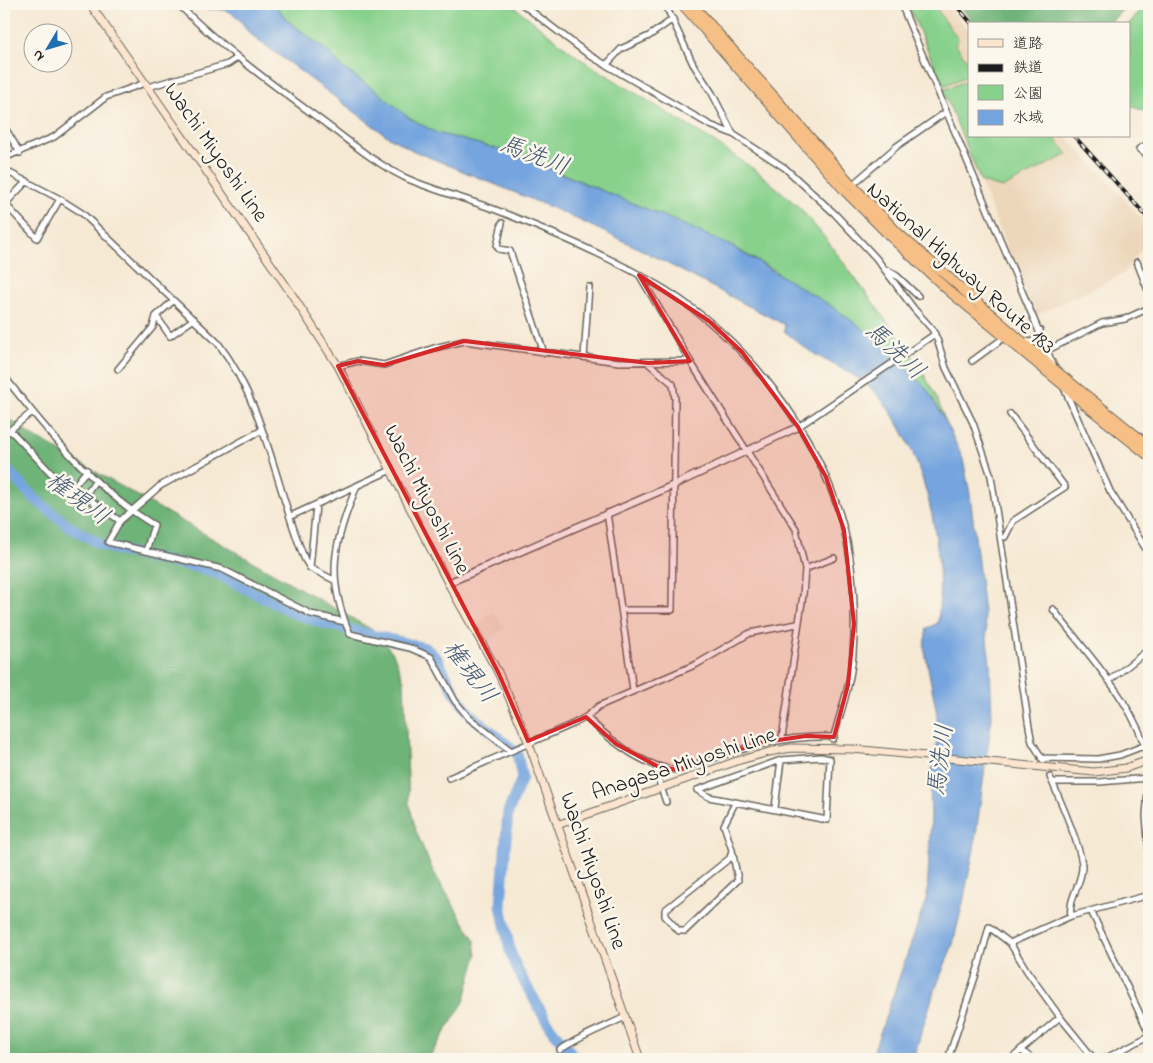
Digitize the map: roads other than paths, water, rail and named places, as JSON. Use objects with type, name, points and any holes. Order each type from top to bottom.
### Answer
[{"type":"highway","name":"National Highway Route 183","points":[[682,4],[848,188],[936,278],[1088,408],[1149,456]]},
{"type":"highway","name":"National Highway Route 183","points":[[692,4],[848,188],[1020,340],[1149,446]]},
{"type":"main road","name":"Wachi Miyoshi Line","points":[[90,4],[289,290],[338,366],[448,583],[498,672],[528,741],[640,1059]]},
{"type":"main road","name":"Anagasa Miyoshi Line","points":[[557,825],[769,752],[810,747],[852,749],[1094,772],[1126,768],[1149,760]]},
{"type":"street","points":[[178,4],[237,58],[359,148],[407,179],[498,211],[639,275],[666,290],[709,321],[742,352],[775,393],[798,427],[826,477],[844,530],[852,587],[853,658],[834,738],[806,736],[782,738],[759,743],[678,770],[667,770],[616,744],[586,717]]},
{"type":"street","points":[[522,4],[566,39],[606,65],[710,125],[733,134],[784,168],[835,214],[884,269],[935,334],[946,368],[973,423],[991,476],[1032,742],[1042,759],[1098,759],[1120,755],[1146,745]]},
{"type":"street","points":[[665,4],[693,64],[712,92],[733,134]]},
{"type":"street","points":[[901,4],[1040,330],[1055,370],[1110,491],[1149,554]]},
{"type":"street","points":[[606,65],[621,50],[649,36],[673,19]]},
{"type":"street","points":[[4,158],[20,153],[54,137],[106,97],[228,64],[237,58]]},
{"type":"street","points":[[848,188],[897,146],[946,112]]},
{"type":"street","points":[[4,126],[20,153]]},
{"type":"street","points":[[1149,148],[1144,146],[1139,149],[1149,157]]},
{"type":"street","points":[[4,170],[60,199],[82,213],[194,319],[228,356],[262,430],[273,459],[301,550],[310,568],[334,580]]},
{"type":"street","points":[[27,181],[8,201],[6,206],[37,238],[60,199]]},
{"type":"street","points":[[502,223],[497,246],[499,249],[510,250],[544,353]]},
{"type":"street","points":[[1137,262],[1149,293]]},
{"type":"street","points":[[884,269],[897,276],[918,296]]},
{"type":"street","points":[[639,275],[690,361],[796,529],[805,569],[803,595],[797,624],[782,738]]},
{"type":"street","points":[[584,357],[589,287]]},
{"type":"street","points":[[118,369],[154,327],[156,316],[173,301]]},
{"type":"street","points":[[1048,350],[1102,323],[1125,319],[1149,308]]},
{"type":"street","points":[[156,316],[170,336],[194,319]]},
{"type":"street","points":[[1020,340],[1032,342],[1037,338],[1040,330]]},
{"type":"street","points":[[448,583],[674,485],[798,427],[935,334]]},
{"type":"street","points":[[972,361],[1006,337]]},
{"type":"street","points":[[338,366],[358,361],[384,365],[434,348],[464,341],[485,342],[544,353],[648,363],[690,361]]},
{"type":"street","points":[[621,610],[672,610],[673,384],[648,363]]},
{"type":"street","points":[[4,376],[32,412],[87,470],[95,481],[131,511],[154,525],[146,551]]},
{"type":"street","points":[[1076,414],[1080,409],[1088,408]]},
{"type":"street","points":[[4,435],[32,412]]},
{"type":"street","points":[[1005,536],[1013,521],[1065,487],[1010,414]]},
{"type":"street","points":[[10,430],[69,492],[87,470]]},
{"type":"street","points":[[262,430],[160,486],[120,520],[108,542],[222,569],[311,614],[346,624]]},
{"type":"street","points":[[291,516],[356,488],[391,470]]},
{"type":"street","points":[[95,481],[86,494],[88,499],[120,520]]},
{"type":"street","points":[[356,488],[342,524],[335,552],[334,580],[350,634],[410,648],[431,657],[455,701],[470,718],[512,751]]},
{"type":"street","points":[[310,568],[316,505]]},
{"type":"street","points":[[607,513],[633,690]]},
{"type":"street","points":[[805,569],[834,558]]},
{"type":"street","points":[[1053,609],[1110,681],[1146,745],[1149,760]]},
{"type":"street","points":[[449,778],[512,751],[528,741],[586,717],[599,706],[633,690],[697,664],[750,633],[797,624]]},
{"type":"street","points":[[1110,681],[1149,649]]},
{"type":"street","points":[[821,757],[830,759],[827,820],[774,808],[735,803],[709,797],[697,790],[781,760],[821,757]]},
{"type":"street","points":[[774,808],[781,760]]},
{"type":"street","points":[[657,766],[656,772],[660,790],[666,802]]},
{"type":"street","points":[[1071,916],[1070,907],[1082,877],[1082,858],[1051,779],[1099,782],[1149,777],[1146,816],[1149,852]]},
{"type":"street","points":[[732,850],[730,858],[724,864],[665,910],[665,916],[679,931],[685,931],[738,880],[732,850],[724,825],[735,803]]},
{"type":"street","points":[[1010,943],[1071,916],[1149,895]]},
{"type":"street","points":[[1091,911],[1149,1034],[1104,1059]]},
{"type":"street","points":[[948,1059],[979,966],[989,927],[1010,943],[1026,971],[1060,1018],[1094,1059]]},
{"type":"street","points":[[561,1049],[571,1042],[625,1018]]},
{"type":"street","points":[[1011,1059],[1060,1018]]},
{"type":"street","points":[[1021,1050],[1032,1059]]},
{"type":"water","name":"馬洗川","points":[[201,4],[226,6],[228,4],[275,4],[286,19],[332,55],[341,67],[379,93],[409,118],[437,133],[509,152],[678,222],[733,247],[833,307],[877,339],[926,388],[946,422],[963,459],[970,494],[990,664],[992,715],[974,849],[963,902],[953,944],[933,995],[913,1059],[871,1059],[927,897],[931,816],[930,781],[937,743],[937,714],[924,647],[927,628],[938,623],[940,594],[939,563],[935,532],[919,469],[907,440],[891,413],[867,385],[805,348],[784,331],[785,325],[632,245],[557,210],[414,151],[387,136],[249,33],[237,17],[228,11],[207,9]]},
{"type":"waterway","name":"権現川","points":[[4,467],[35,499],[70,527],[102,545],[120,551],[212,571],[294,613],[326,624],[426,648],[438,660],[457,697],[470,714],[517,753],[522,778],[508,812],[501,905],[510,951],[518,971],[550,1027],[576,1059]]},
{"type":"tunnel","points":[[830,759],[833,739]]},
{"type":"tunnel","points":[[1043,760],[1050,777]]},
{"type":"railway","points":[[955,4],[970,22]]},
{"type":"railway","points":[[1076,138],[1149,219]]}]
